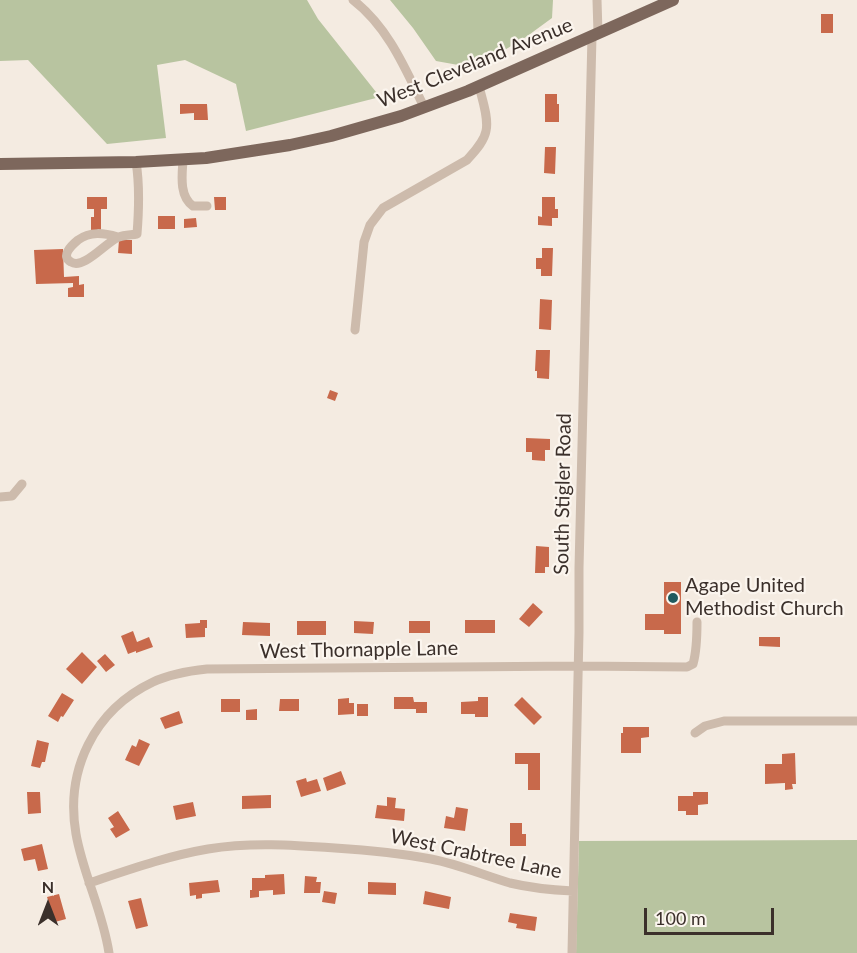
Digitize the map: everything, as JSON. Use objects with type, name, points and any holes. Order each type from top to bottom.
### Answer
[{"type":"main road","name":"West Cleveland Avenue","points":[[0,164],[183,159],[237,154],[323,138],[401,116],[479,86],[673,0]]},
{"type":"street","points":[[354,0],[382,29],[404,66],[424,107]]},
{"type":"street","name":"South Stigler Road","points":[[572,953],[579,568],[597,0]]},
{"type":"street","points":[[355,330],[364,242],[370,225],[383,208],[467,160],[477,148],[486,131],[485,111],[479,86]]},
{"type":"street","points":[[183,159],[183,186],[187,200],[193,206],[207,206]]},
{"type":"street","points":[[118,237],[82,262],[75,264],[68,259],[67,253],[70,247],[83,236],[98,233],[118,237],[137,234],[139,185],[136,162]]},
{"type":"street","points":[[0,497],[12,496],[22,484]]},
{"type":"street","name":"West Thornapple Lane","points":[[108,953],[100,918],[82,863],[74,821],[74,798],[79,765],[88,744],[104,719],[143,687],[173,675],[207,669],[687,667],[693,664],[695,656],[697,622]]},
{"type":"street","points":[[695,733],[705,726],[724,721],[857,721]]},
{"type":"street","name":"West Crabtree Lane","points":[[89,883],[193,852],[223,847],[283,844],[414,856],[448,863],[510,883],[547,890],[573,891]]},
{"type":"green space","points":[[0,0],[307,0],[318,19],[380,97],[246,131],[236,84],[185,60],[157,65],[166,138],[107,144],[28,60],[0,61]]},
{"type":"green space","points":[[390,0],[553,0],[552,18],[475,68],[436,61]]},
{"type":"green space","points":[[857,840],[857,953],[576,953],[579,841]]},
{"type":"building","points":[[821,14],[833,14],[833,33],[821,33]]},
{"type":"building","points":[[545,94],[557,94],[559,122],[545,122]]},
{"type":"building","points":[[180,104],[207,104],[208,120],[194,120],[194,113],[180,114]]},
{"type":"building","points":[[545,147],[556,147],[555,174],[544,173]]},
{"type":"building","points":[[87,197],[107,197],[107,209],[101,209],[101,230],[91,230],[91,217],[94,217],[94,209],[87,209]]},
{"type":"building","points":[[214,197],[226,197],[226,210],[215,210]]},
{"type":"building","points":[[542,197],[555,197],[558,218],[552,218],[552,226],[538,225],[538,216],[542,217]]},
{"type":"building","points":[[158,216],[175,216],[175,229],[158,229]]},
{"type":"building","points":[[196,218],[197,227],[184,228],[184,219]]},
{"type":"building","points":[[119,240],[132,240],[132,254],[118,253]]},
{"type":"building","points":[[542,248],[553,248],[552,276],[541,276],[541,269],[536,269],[536,258],[542,258]]},
{"type":"building","points":[[63,249],[64,277],[79,276],[79,285],[84,284],[84,297],[68,297],[68,288],[73,287],[73,283],[36,284],[34,250]]},
{"type":"building","points":[[540,299],[552,300],[551,330],[539,329]]},
{"type":"building","points":[[536,350],[550,350],[549,379],[537,378]]},
{"type":"building","points":[[330,390],[338,393],[335,401],[327,398]]},
{"type":"building","points":[[526,438],[550,439],[550,450],[545,450],[545,461],[532,460],[532,452],[526,452]]},
{"type":"building","points":[[536,546],[549,547],[549,567],[545,567],[545,573],[535,573]]},
{"type":"building","name":"Agape United Methodist Church","points":[[664,582],[681,582],[681,634],[664,634],[664,630],[645,630],[645,614],[664,614]]},
{"type":"building","points":[[533,603],[543,612],[529,627],[519,619]]},
{"type":"building","points":[[200,620],[207,620],[205,637],[186,638],[185,624],[200,623]]},
{"type":"building","points":[[465,620],[495,620],[495,633],[465,633]]},
{"type":"building","points":[[297,621],[326,621],[326,635],[297,635]]},
{"type":"building","points":[[354,621],[374,622],[373,634],[354,633]]},
{"type":"building","points":[[409,621],[430,621],[430,633],[409,633]]},
{"type":"building","points":[[243,622],[270,623],[270,636],[242,635]]},
{"type":"building","points":[[133,631],[137,642],[149,637],[153,647],[128,654],[121,636]]},
{"type":"building","points":[[759,637],[780,637],[780,647],[759,646]]},
{"type":"building","points":[[82,652],[97,667],[82,684],[66,669]]},
{"type":"building","points":[[105,654],[115,665],[106,672],[97,661]]},
{"type":"building","points":[[62,693],[74,700],[58,722],[48,716]]},
{"type":"building","points":[[394,697],[413,697],[414,702],[427,702],[427,713],[416,713],[416,709],[394,709]]},
{"type":"building","points":[[478,697],[488,697],[488,717],[461,714],[461,702],[478,701]]},
{"type":"building","points":[[522,697],[542,717],[534,725],[514,705]]},
{"type":"building","points":[[349,698],[349,703],[354,703],[354,714],[338,715],[338,699]]},
{"type":"building","points":[[221,699],[240,699],[240,712],[221,712]]},
{"type":"building","points":[[280,699],[299,699],[299,711],[279,711]]},
{"type":"building","points":[[357,704],[368,704],[368,716],[357,716]]},
{"type":"building","points":[[257,709],[257,720],[246,720],[246,710]]},
{"type":"building","points":[[179,711],[183,723],[165,729],[160,718]]},
{"type":"building","points":[[623,727],[649,727],[649,737],[641,738],[641,753],[621,753]]},
{"type":"building","points":[[139,739],[150,744],[139,766],[125,760],[132,745],[136,747]]},
{"type":"building","points":[[37,740],[49,743],[45,762],[42,762],[40,768],[31,766]]},
{"type":"building","points":[[515,753],[540,753],[540,790],[528,790],[528,764],[515,764]]},
{"type":"building","points":[[795,753],[796,784],[792,784],[793,789],[785,790],[785,783],[765,784],[765,764],[782,764],[782,754]]},
{"type":"building","points":[[341,771],[346,784],[327,791],[323,778]]},
{"type":"building","points":[[306,778],[307,782],[317,779],[321,791],[301,797],[296,781]]},
{"type":"building","points":[[27,792],[40,792],[41,813],[28,814]]},
{"type":"building","points":[[693,792],[708,792],[708,804],[698,805],[698,815],[686,815],[686,811],[678,811],[678,796],[693,796]]},
{"type":"building","points":[[271,795],[271,808],[242,809],[242,796]]},
{"type":"building","points":[[387,797],[396,798],[395,808],[405,809],[404,821],[375,818],[377,805],[387,806]]},
{"type":"building","points":[[193,802],[196,816],[176,820],[173,806]]},
{"type":"building","points":[[456,807],[468,809],[465,831],[444,828],[446,816],[454,818]]},
{"type":"building","points":[[118,811],[130,830],[116,838],[110,829],[114,827],[108,818]]},
{"type":"building","points":[[510,823],[522,823],[522,834],[526,834],[526,846],[510,846]]},
{"type":"building","points":[[42,844],[48,869],[38,871],[35,859],[24,861],[21,849]]},
{"type":"building","points":[[284,874],[285,894],[273,895],[273,890],[259,891],[259,897],[250,898],[252,878]]},
{"type":"building","points":[[305,876],[317,877],[316,882],[321,882],[320,893],[304,893]]},
{"type":"building","points":[[218,880],[220,892],[202,894],[202,898],[196,899],[196,895],[190,896],[189,883]]},
{"type":"building","points":[[368,882],[396,883],[396,895],[368,894]]},
{"type":"building","points":[[324,891],[337,893],[335,904],[322,902]]},
{"type":"building","points":[[425,891],[451,897],[449,909],[423,904]]},
{"type":"building","points":[[59,894],[66,919],[55,922],[47,897]]},
{"type":"building","points":[[141,898],[148,926],[136,929],[128,901]]},
{"type":"building","points":[[510,913],[537,917],[535,931],[516,928],[517,924],[508,922]]},
{"type":"place","name":"Agape United Methodist Church","points":[[673,598]]}]
